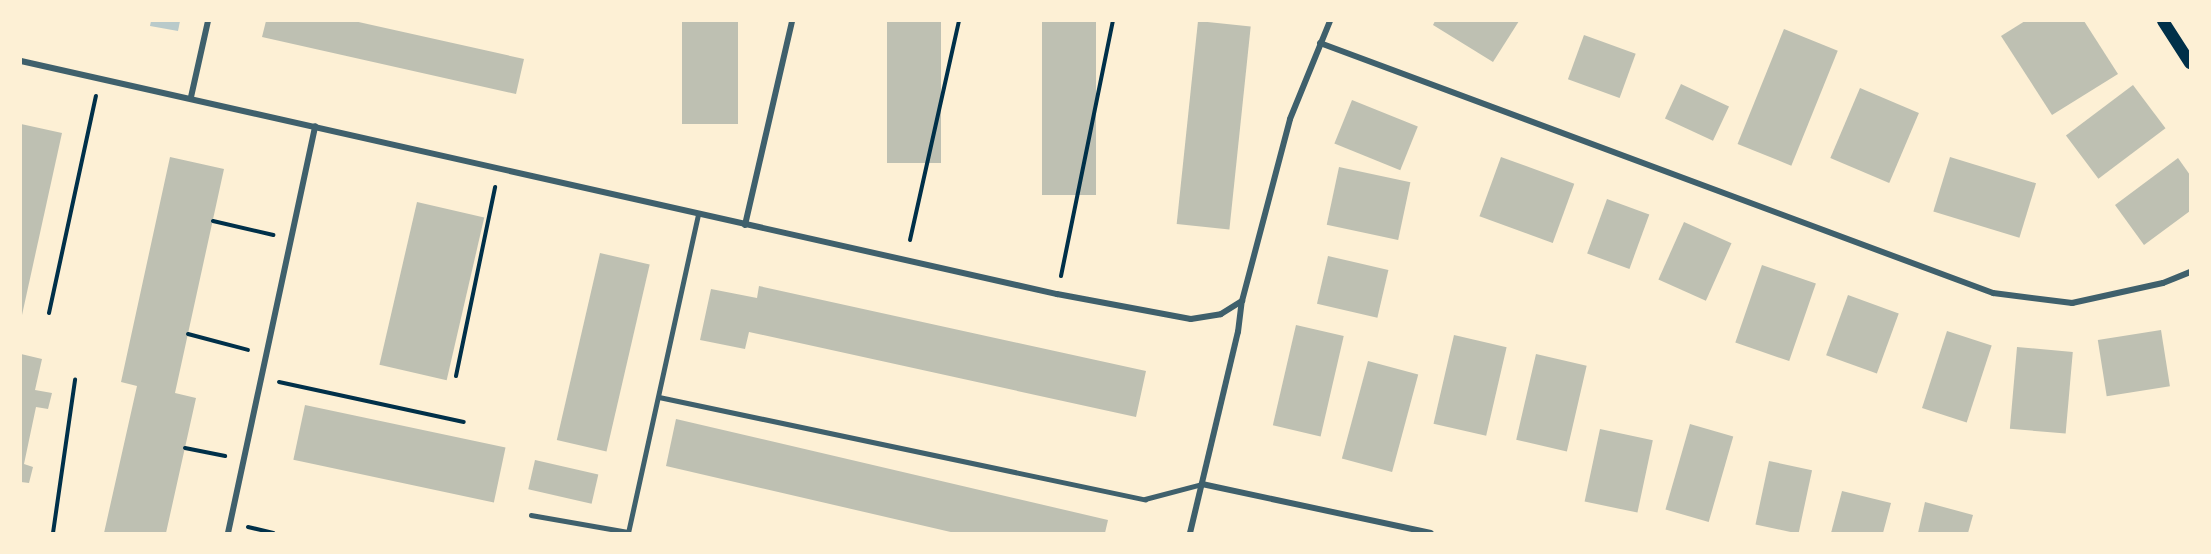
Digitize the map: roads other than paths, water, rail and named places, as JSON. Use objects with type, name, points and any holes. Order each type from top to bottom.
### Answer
[{"type":"main road","points":[[2163,21],[2190,63]]},
{"type":"street","points":[[192,97],[208,21]]},
{"type":"street","points":[[745,225],[792,21]]},
{"type":"street","points":[[1190,533],[1242,301],[1290,119],[1330,21]]},
{"type":"street","points":[[1320,43],[1992,293],[2072,303],[2163,283],[2190,272]]},
{"type":"street","points":[[21,61],[192,97],[498,171],[1058,294],[1191,319],[1221,314],[1242,301]]},
{"type":"street","points":[[228,533],[315,126]]},
{"type":"street","points":[[1202,484],[1431,533]]},
{"type":"lane","points":[[531,515],[628,532],[698,215]]},
{"type":"lane","points":[[659,397],[1145,499],[1202,484]]}]
